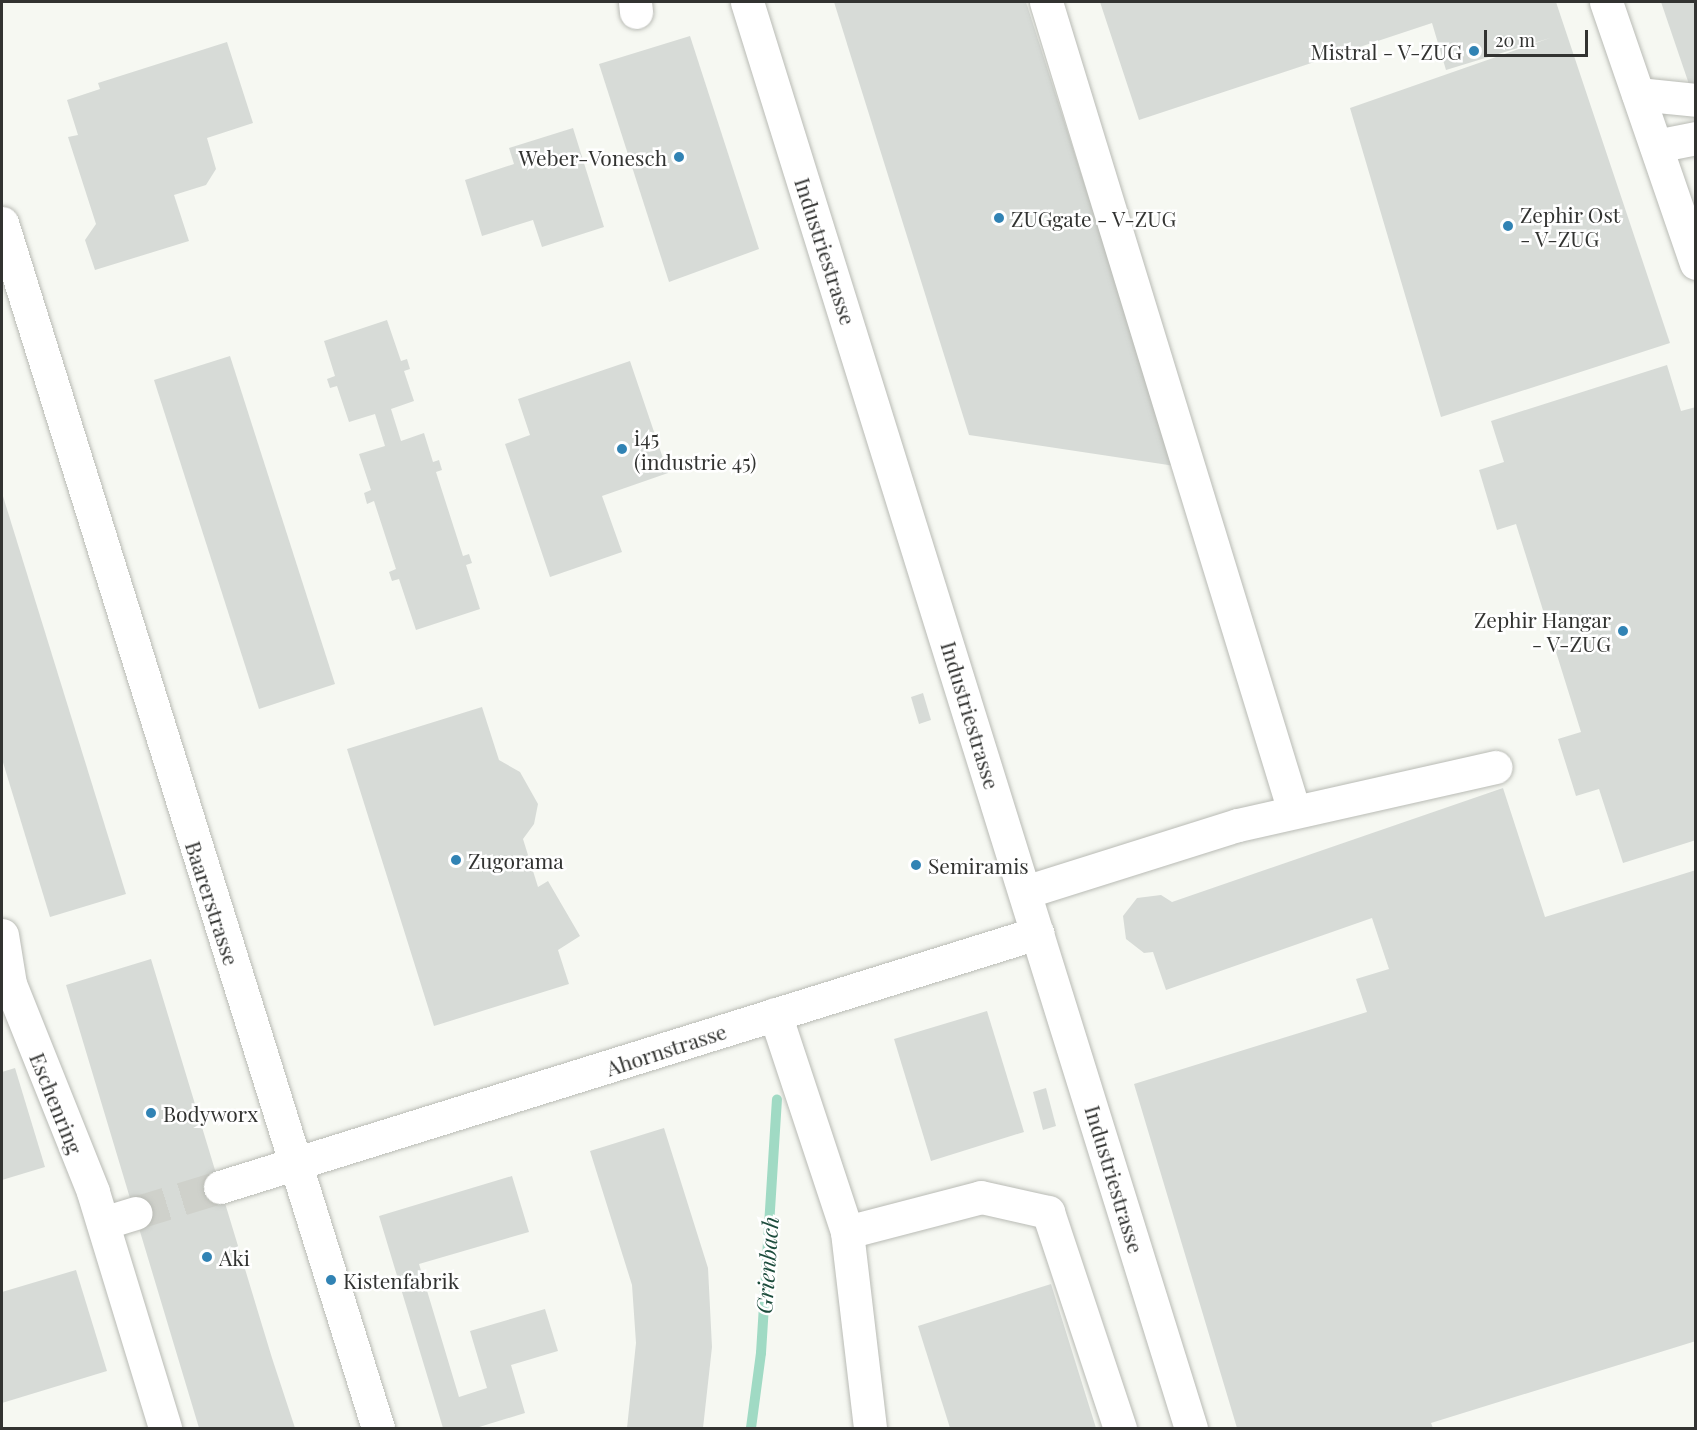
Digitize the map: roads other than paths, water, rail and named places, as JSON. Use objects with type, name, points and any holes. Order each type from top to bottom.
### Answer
[{"type":"street","name":"Industriestrasse","points":[[747,2],[1191,1428]]},
{"type":"street","points":[[1046,2],[1294,811]]},
{"type":"street","points":[[1606,2],[1695,263]]},
{"type":"street","points":[[1638,94],[1695,100]]},
{"type":"street","points":[[1656,146],[1695,138]]},
{"type":"street","name":"Baarerstrasse","points":[[2,223],[378,1428]]},
{"type":"street","points":[[1025,892],[1294,811],[1496,767]]},
{"type":"street","name":"Ahornstrasse","points":[[295,1164],[1037,933]]},
{"type":"street","name":"Eschenring","points":[[2,934],[6,986],[103,1223],[165,1428]]},
{"type":"street","points":[[775,1014],[847,1232],[870,1428]]},
{"type":"street","points":[[220,1187],[295,1164]]},
{"type":"street","points":[[847,1232],[981,1197],[1048,1212],[1120,1428]]},
{"type":"street","points":[[103,1223],[135,1213]]},
{"type":"waterway","name":"Grienbach","points":[[751,1428],[761,1353],[777,1100]]},
{"type":"tunnel","points":[[135,1213],[220,1187]]},
{"type":"place","name":"Mistral - V-ZUG","points":[[1474,51]]},
{"type":"place","name":"Weber-Vonesch","points":[[679,157]]},
{"type":"place","name":"ZUGgate - V-ZUG","points":[[999,218]]},
{"type":"place","name":"Zephir Ost - V-ZUG","points":[[1508,226]]},
{"type":"place","name":"i45 (industrie 45)","points":[[622,449]]},
{"type":"place","name":"Zephir Hangar - V-ZUG","points":[[1623,631]]},
{"type":"place","name":"Zugorama","points":[[456,860]]},
{"type":"place","name":"Semiramis","points":[[916,865]]},
{"type":"place","name":"Bodyworx","points":[[151,1113]]},
{"type":"place","name":"Aki","points":[[207,1257]]},
{"type":"place","name":"Kistenfabrik","points":[[331,1280]]}]
